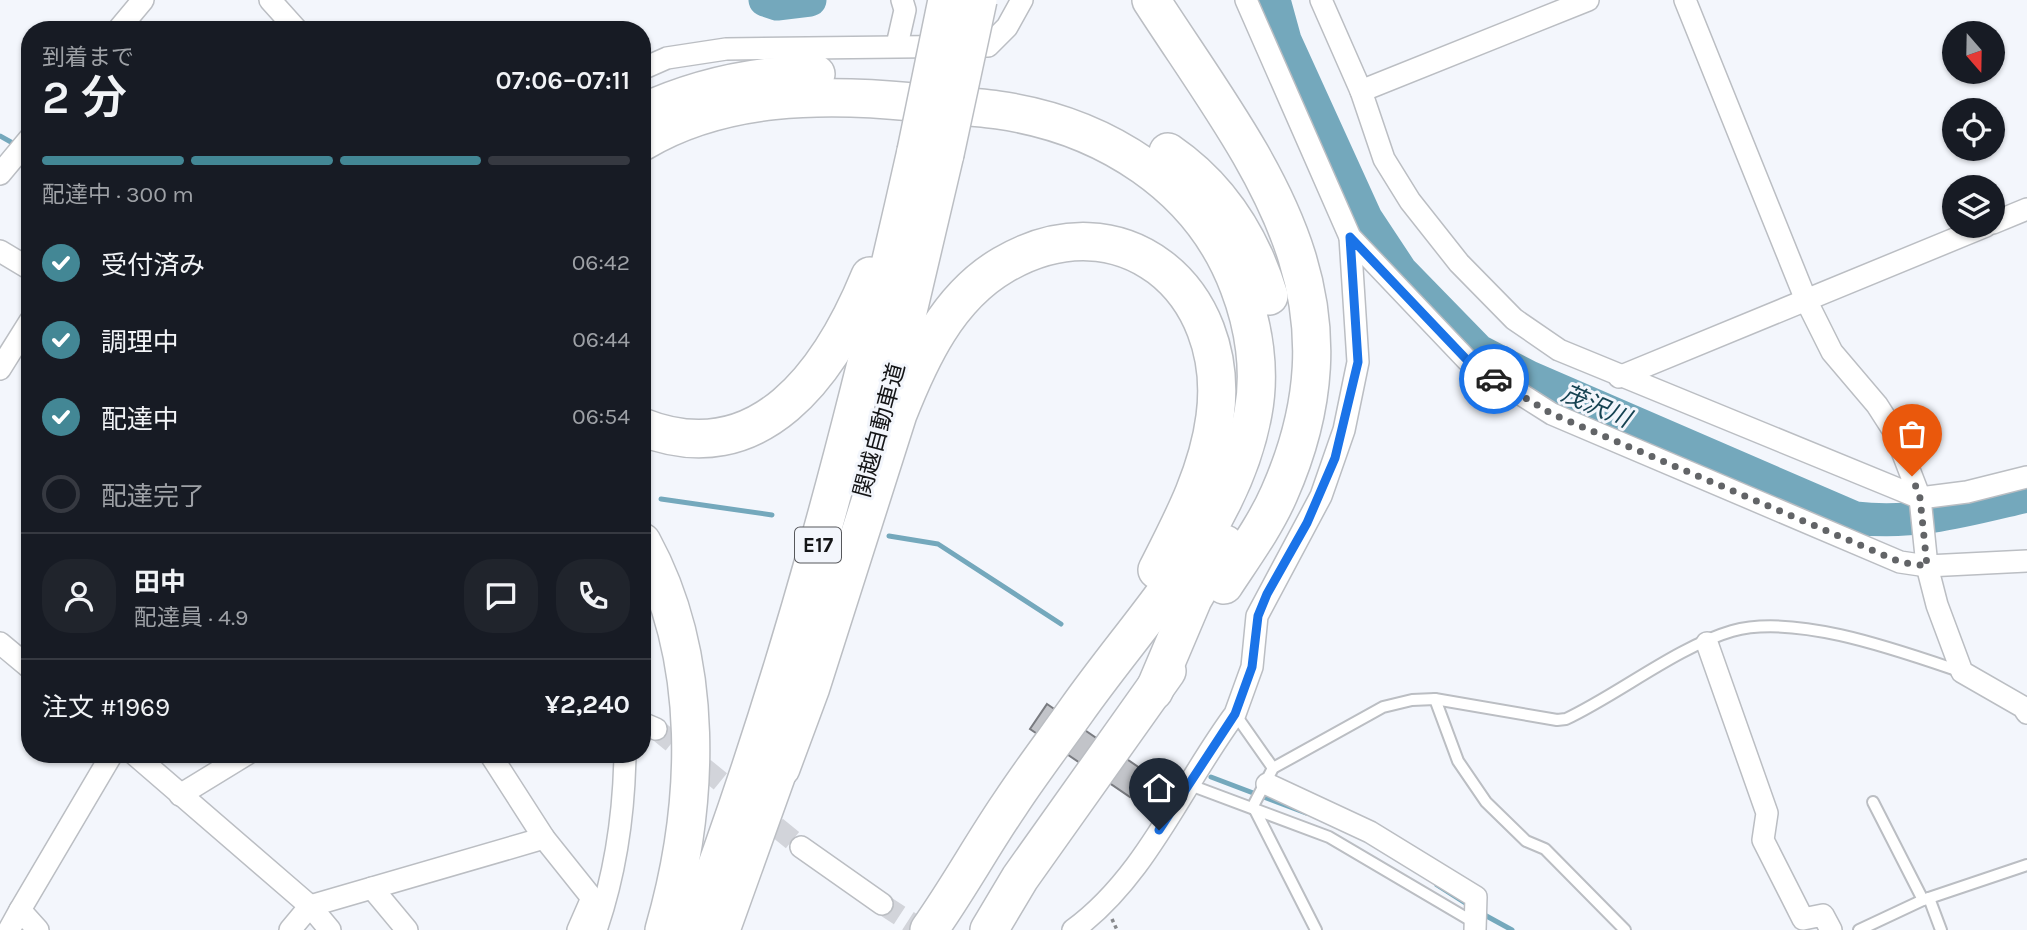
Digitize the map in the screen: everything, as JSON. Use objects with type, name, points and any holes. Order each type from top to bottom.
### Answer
[{"type":"highway","points":[[651,431],[693,440],[723,437],[753,428],[776,414],[800,393],[833,351],[857,310],[922,151],[937,0]]},
{"type":"highway","name":"関越自動車道","points":[[693,930],[722,854],[800,611],[922,151],[947,0]]},
{"type":"highway","name":"関越自動車道","points":[[721,930],[780,768],[872,460],[912,302],[922,151],[978,0]]},
{"type":"highway","points":[[989,930],[1048,838],[1154,691],[1220,593],[1278,497],[1306,414],[1311,347],[1306,291],[1296,251],[1280,207],[1220,102],[1152,0]]},
{"type":"highway","points":[[651,109],[676,97],[750,78],[842,73],[944,79],[1041,96],[1112,118],[1167,151],[1209,186],[1250,246],[1271,305],[1281,374],[1277,412],[1268,455],[1253,494],[1194,599],[1154,691]]},
{"type":"highway","points":[[651,137],[709,113],[790,100],[887,100],[999,110],[1070,128],[1106,143],[1168,182],[1194,207],[1231,264],[1244,300],[1256,370],[1254,408],[1246,446],[1232,486],[1189,558],[1010,803],[929,930]]},
{"type":"highway","points":[[780,768],[811,687],[898,414],[932,340],[976,286],[1002,265],[1033,251],[1064,244],[1093,242],[1125,247],[1154,260],[1180,283],[1197,310],[1210,344],[1216,378],[1215,415],[1209,449],[1195,492],[1111,662]]},
{"type":"highway","points":[[651,563],[668,602],[681,647],[688,696],[688,800],[681,859],[664,930]]},
{"type":"highway","points":[[891,917],[1010,803]]},
{"type":"highway","points":[[954,930],[999,878],[1048,838]]},
{"type":"street","points":[[126,21],[143,0]]},
{"type":"street","points":[[270,0],[288,21]]},
{"type":"street","points":[[897,45],[905,10],[902,0]]},
{"type":"street","points":[[651,65],[667,58],[726,49],[988,46],[1007,27],[1022,0]]},
{"type":"street","points":[[1246,0],[1350,237],[1467,360],[1510,391],[1552,414],[1900,562],[2027,561]]},
{"type":"street","points":[[1321,0],[1361,91],[1384,159],[1410,201],[1459,263],[1514,319],[1559,350],[1921,504],[2027,477]]},
{"type":"street","points":[[1361,91],[1588,0]]},
{"type":"street","points":[[1685,0],[1806,300],[1832,352],[1877,405],[1895,433],[1921,504],[1927,562],[1937,605],[1962,672],[2023,707],[2027,713]]},
{"type":"street","points":[[0,174],[21,149]]},
{"type":"street","points":[[2005,218],[2027,209]]},
{"type":"street","points":[[1073,930],[1099,911],[1128,876],[1235,714],[1252,667],[1258,616],[1321,496],[1344,430],[1358,362],[1350,237]]},
{"type":"street","points":[[1619,377],[1957,238]]},
{"type":"street","points":[[0,251],[21,264]]},
{"type":"street","points":[[0,369],[21,335]]},
{"type":"street","points":[[0,643],[21,660]]},
{"type":"street","points":[[1707,643],[1767,813],[1763,840],[1803,919],[1823,915],[1831,930]]},
{"type":"street","points":[[9,930],[107,763]]},
{"type":"street","points":[[144,763],[310,906],[330,930]]},
{"type":"street","points":[[180,795],[232,763]]},
{"type":"street","points":[[497,763],[544,838],[600,895]]},
{"type":"street","points":[[596,930],[600,895],[624,810],[625,763]]},
{"type":"street","points":[[1268,779],[1370,832],[1476,897],[1475,927]]},
{"type":"street","points":[[290,930],[310,906],[544,838]]},
{"type":"street","points":[[800,847],[891,917]]},
{"type":"street","points":[[372,888],[407,930]]},
{"type":"street","points":[[578,930],[600,895]]},
{"type":"street","points":[[20,910],[38,930]]},
{"type":"lane","points":[[1253,805],[1268,779],[1383,707],[1435,699],[1557,720],[1566,719],[1707,643],[1730,632],[1753,627],[1793,629],[1849,637],[1962,672]]},
{"type":"lane","points":[[1435,699],[1458,761],[1486,802],[1526,841],[1545,849],[1625,930]]},
{"type":"lane","points":[[1235,714],[1268,779]]},
{"type":"lane","points":[[1190,785],[1253,805],[1329,837],[1475,927]]},
{"type":"lane","points":[[1873,802],[1941,930]]},
{"type":"lane","points":[[1253,805],[1316,930]]},
{"type":"lane","points":[[1859,930],[1926,899],[2027,865]]},
{"type":"building","points":[[1047,704],[1147,773],[1130,797],[1030,729]]},
{"type":"waterway","name":"茂沢川","points":[[765,0],[777,4],[810,0]]},
{"type":"waterway","name":"茂沢川","points":[[1274,0],[1285,40],[1366,218],[1401,271],[1479,351],[1529,377],[1855,518],[1921,518],[2027,496]]},
{"type":"waterway","points":[[0,136],[18,146]]},
{"type":"waterway","points":[[661,499],[772,515]]},
{"type":"waterway","points":[[889,536],[938,544],[1061,624]]},
{"type":"waterway","points":[[1211,777],[1306,813]]},
{"type":"waterway","points":[[1437,885],[1470,906]]},
{"type":"waterway","points":[[1481,913],[1512,930]]},
{"type":"tunnel","points":[[656,729],[801,847]]},
{"type":"tunnel","points":[[882,904],[922,930]]},
{"type":"way so far","points":[[1494,379],[1552,414],[1615,442],[1900,562],[1927,566],[1920,498],[1912,476]]},
{"type":"route","points":[[1159,830],[1235,714],[1252,667],[1258,616],[1267,594],[1321,496],[1335,458],[1344,430],[1358,362],[1350,237],[1467,360],[1494,379]]}]
